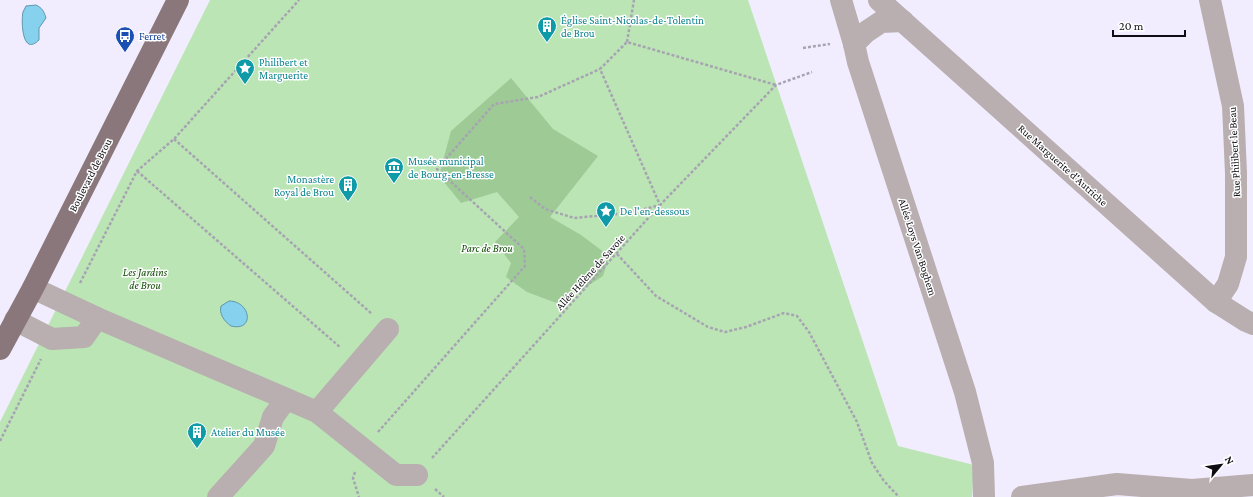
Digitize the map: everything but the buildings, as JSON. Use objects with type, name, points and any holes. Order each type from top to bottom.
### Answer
[{"type":"main road","name":"Boulevard de Brou","points":[[0,349],[33,288],[178,0]]},
{"type":"street","name":"Allée Loys Van Boghem","points":[[841,0],[858,62],[965,392],[966,434],[984,463],[984,497]]},
{"type":"street","name":"Rue Marguerite d'Autriche","points":[[879,0],[1216,302],[1253,324]]},
{"type":"street","name":"Rue Philibert le Beau","points":[[1210,0],[1233,106],[1236,173],[1236,257],[1228,284],[1216,302]]},
{"type":"street","points":[[854,44],[866,32],[881,22],[903,21]]},
{"type":"street","points":[[33,288],[68,306],[317,412],[396,475],[417,475]]},
{"type":"street","points":[[15,320],[52,339],[84,337],[97,318]]},
{"type":"street","points":[[317,412],[388,329]]},
{"type":"street","points":[[218,497],[264,446],[273,417],[286,399]]},
{"type":"street","points":[[1022,497],[1117,484],[1192,490],[1253,485]]},
{"type":"path","points":[[68,306],[137,171],[174,139],[299,0]]},
{"type":"path","points":[[359,497],[353,478],[363,449],[525,266],[524,249],[437,169],[494,104],[538,97],[600,69],[627,42],[634,0]]},
{"type":"path","points":[[627,42],[776,85]]},
{"type":"path","points":[[530,197],[545,209],[574,218],[630,213],[660,205],[600,69]]},
{"type":"path","name":"Allée Hélène de Savoie","points":[[417,475],[660,205],[776,85],[812,72]]},
{"type":"path","points":[[174,139],[388,329]]},
{"type":"path","points":[[137,171],[359,363]]},
{"type":"path","points":[[617,254],[656,296],[708,327],[725,332],[746,327],[784,313],[797,316],[809,332],[857,422],[872,463],[884,481],[899,497]]},
{"type":"path","points":[[0,441],[52,339]]},
{"type":"path","points":[[417,475],[444,497]]},
{"type":"green space","name":"Parc de Brou","points":[[210,0],[748,0],[898,446],[974,465],[972,497],[0,497],[0,422]]},
{"type":"green space","points":[[511,78],[553,129],[598,156],[550,217],[581,235],[609,256],[603,276],[559,304],[527,292],[506,277],[511,263],[495,242],[519,217],[497,192],[461,203],[439,176],[451,131]]},
{"type":"water","points":[[36,5],[40,7],[46,18],[39,28],[39,40],[33,44],[29,44],[24,36],[22,23],[23,12],[26,6]]},
{"type":"water","points":[[229,301],[236,302],[246,310],[247,321],[244,325],[239,327],[231,326],[226,322],[221,312],[221,306]]},
{"type":"place","name":"Église Saint-Nicolas-de-Tolentin de Brou","points":[[547,43]]},
{"type":"place","name":"Ferret","points":[[125,53]]},
{"type":"place","name":"Philibert et Marguerite","points":[[245,85]]},
{"type":"place","name":"Musée municipal de Bourg-en-Bresse","points":[[394,184]]},
{"type":"place","name":"Monastère Royal de Brou","points":[[348,202]]},
{"type":"place","name":"De l'en-dessous","points":[[606,228]]},
{"type":"place","name":"Atelier du Musée","points":[[197,449]]},
{"type":"park label","name":"Les Jardins de Brou","points":[[145,278]]}]
